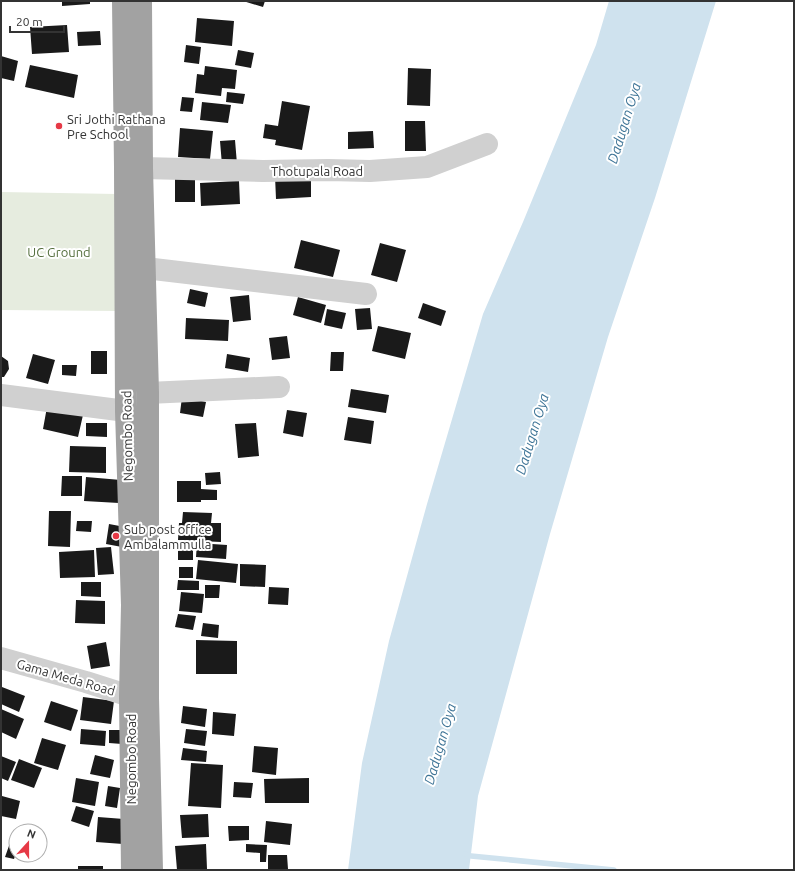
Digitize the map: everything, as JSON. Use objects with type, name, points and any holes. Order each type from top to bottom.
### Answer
[{"type":"highway","name":"Negombo Road","points":[[123,1],[126,411],[132,605],[130,696],[132,870]]},
{"type":"highway","name":"Negombo Road","points":[[141,1],[142,168],[148,393],[148,698],[152,870]]},
{"type":"street","name":"Thotupala Road","points":[[142,168],[263,171],[370,171],[427,166],[487,144]]},
{"type":"street","points":[[145,268],[366,294]]},
{"type":"street","points":[[148,393],[279,387]]},
{"type":"street","points":[[1,395],[126,411]]},
{"type":"street","name":"Gama Meda Road","points":[[1,658],[130,696]]},
{"type":"green space","name":"UC Ground","points":[[1,192],[117,194],[118,311],[1,310]]},
{"type":"water","name":"Dadugan Oya","points":[[609,1],[716,1],[655,198],[608,337],[550,534],[478,796],[469,870],[348,870],[362,763],[389,641],[427,504],[483,314],[523,222],[596,45]]},
{"type":"building","points":[[62,1],[90,1],[90,4],[62,6]]},
{"type":"building","points":[[243,1],[265,1],[263,7]]},
{"type":"building","points":[[197,18],[234,21],[232,46],[195,42]]},
{"type":"building","points":[[67,25],[69,52],[32,54],[30,27]]},
{"type":"building","points":[[100,31],[101,45],[78,46],[77,32]]},
{"type":"building","points":[[186,45],[201,47],[199,64],[184,62]]},
{"type":"building","points":[[238,50],[254,53],[251,68],[235,65]]},
{"type":"building","points":[[1,56],[18,61],[14,81],[1,78]]},
{"type":"building","points":[[30,65],[78,75],[74,98],[25,87]]},
{"type":"building","points":[[205,66],[237,70],[235,89],[222,88],[221,96],[195,93],[197,74],[204,75]]},
{"type":"building","points":[[408,68],[431,69],[430,106],[407,105]]},
{"type":"building","points":[[227,92],[245,94],[243,104],[226,102]]},
{"type":"building","points":[[182,97],[194,98],[192,112],[180,111]]},
{"type":"building","points":[[282,101],[310,106],[302,150],[275,145],[276,140],[263,138],[265,124],[278,126]]},
{"type":"building","points":[[202,102],[231,105],[228,123],[200,120]]},
{"type":"building","points":[[405,121],[425,121],[426,151],[405,151]]},
{"type":"building","points":[[180,128],[213,131],[210,159],[178,157]]},
{"type":"building","points":[[373,131],[374,148],[348,149],[348,132]]},
{"type":"building","points":[[235,140],[237,164],[222,165],[220,141]]},
{"type":"building","points":[[311,175],[311,197],[276,199],[275,176]]},
{"type":"building","points":[[175,178],[195,178],[195,202],[175,202]]},
{"type":"building","points":[[239,181],[240,204],[201,206],[200,183]]},
{"type":"building","points":[[301,240],[340,250],[333,277],[294,268]]},
{"type":"building","points":[[380,243],[406,250],[397,282],[371,275]]},
{"type":"building","points":[[190,289],[208,293],[205,307],[187,303]]},
{"type":"building","points":[[249,295],[251,320],[233,322],[230,297]]},
{"type":"building","points":[[298,297],[326,305],[321,323],[293,315]]},
{"type":"building","points":[[423,303],[446,311],[441,326],[418,318]]},
{"type":"building","points":[[370,308],[372,329],[357,330],[355,309]]},
{"type":"building","points":[[327,309],[346,313],[342,329],[324,325]]},
{"type":"building","points":[[186,318],[229,320],[228,341],[185,339]]},
{"type":"building","points":[[378,326],[411,333],[405,359],[372,351]]},
{"type":"building","points":[[287,336],[290,358],[272,360],[269,338]]},
{"type":"building","points":[[91,351],[107,351],[107,374],[91,374]]},
{"type":"building","points":[[331,352],[344,352],[343,371],[330,371]]},
{"type":"building","points":[[33,354],[55,360],[48,384],[26,378]]},
{"type":"building","points":[[227,354],[250,358],[248,372],[225,368]]},
{"type":"building","points":[[1,356],[8,361],[9,369],[4,377],[1,377]]},
{"type":"building","points":[[62,365],[77,365],[76,376],[62,375]]},
{"type":"building","points":[[351,389],[389,395],[386,413],[348,407]]},
{"type":"building","points":[[182,397],[206,402],[203,417],[180,413]]},
{"type":"building","points":[[47,407],[83,415],[78,437],[43,429]]},
{"type":"building","points":[[287,410],[307,413],[303,437],[283,433]]},
{"type":"building","points":[[348,417],[374,421],[371,444],[344,440]]},
{"type":"building","points":[[86,423],[107,423],[107,437],[86,436]]},
{"type":"building","points":[[256,423],[259,456],[238,458],[235,424]]},
{"type":"building","points":[[70,446],[106,447],[106,473],[69,472]]},
{"type":"building","points":[[220,472],[221,484],[206,485],[205,473]]},
{"type":"building","points":[[62,476],[82,476],[82,496],[61,496]]},
{"type":"building","points":[[86,477],[121,480],[119,503],[84,501]]},
{"type":"building","points":[[177,481],[201,481],[201,489],[217,490],[217,500],[177,502]]},
{"type":"building","points":[[49,511],[71,511],[70,547],[48,546]]},
{"type":"building","points":[[183,512],[212,513],[211,523],[221,523],[221,542],[178,540],[179,523],[182,523]]},
{"type":"building","points":[[77,521],[92,521],[91,532],[76,531]]},
{"type":"building","name":"Sub post office Ambalammulla","points":[[109,524],[125,527],[122,547],[106,544]]},
{"type":"building","points":[[197,543],[227,545],[226,559],[196,557]]},
{"type":"building","points":[[178,546],[193,546],[193,560],[178,560]]},
{"type":"building","points":[[111,547],[114,574],[98,575],[96,548]]},
{"type":"building","points":[[94,550],[95,577],[60,578],[59,552]]},
{"type":"building","points":[[198,560],[238,564],[236,583],[196,579]]},
{"type":"building","points":[[240,564],[266,565],[265,587],[240,586]]},
{"type":"building","points":[[179,567],[193,567],[193,578],[179,578]]},
{"type":"building","points":[[178,580],[199,581],[199,590],[177,590]]},
{"type":"building","points":[[81,582],[101,582],[101,597],[81,596]]},
{"type":"building","points":[[205,585],[220,585],[219,598],[205,598]]},
{"type":"building","points":[[269,587],[289,588],[288,605],[268,604]]},
{"type":"building","points":[[181,592],[204,594],[202,613],[179,611]]},
{"type":"building","points":[[76,600],[105,601],[105,624],[75,623]]},
{"type":"building","points":[[178,614],[196,616],[193,630],[175,627]]},
{"type":"building","points":[[203,623],[219,625],[218,638],[201,636]]},
{"type":"building","points":[[196,640],[237,641],[237,674],[196,674]]},
{"type":"building","points":[[106,642],[110,666],[91,669],[87,646]]},
{"type":"building","points":[[2,687],[25,696],[19,712],[1,704]]},
{"type":"building","points":[[83,697],[114,701],[111,724],[80,720]]},
{"type":"building","points":[[51,701],[78,710],[71,731],[44,722]]},
{"type":"building","points":[[183,706],[207,709],[205,727],[181,723]]},
{"type":"building","points":[[1,709],[24,719],[16,739],[1,732]]},
{"type":"building","points":[[213,712],[236,714],[234,736],[212,734]]},
{"type":"building","points":[[81,729],[106,731],[105,746],[80,744]]},
{"type":"building","points":[[186,729],[207,731],[205,746],[184,743]]},
{"type":"building","points":[[109,730],[122,730],[122,744],[109,743]]},
{"type":"building","points":[[42,738],[66,745],[58,770],[34,763]]},
{"type":"building","points":[[254,746],[278,748],[276,775],[252,772]]},
{"type":"building","points":[[183,748],[207,751],[206,762],[181,760]]},
{"type":"building","points":[[95,755],[114,760],[110,778],[90,774]]},
{"type":"building","points":[[1,756],[16,762],[8,781],[1,778]]},
{"type":"building","points":[[19,759],[42,768],[34,788],[11,780]]},
{"type":"building","points":[[191,763],[223,765],[221,808],[188,806]]},
{"type":"building","points":[[76,778],[99,782],[95,806],[72,802]]},
{"type":"building","points":[[309,778],[309,803],[265,803],[264,779]]},
{"type":"building","points":[[234,782],[253,783],[251,798],[233,797]]},
{"type":"building","points":[[108,786],[120,788],[117,808],[105,806]]},
{"type":"building","points":[[2,796],[20,801],[16,819],[1,816]]},
{"type":"building","points":[[76,806],[94,811],[89,827],[71,821]]},
{"type":"building","points":[[208,814],[209,837],[182,838],[180,815]]},
{"type":"building","points":[[98,817],[124,819],[123,844],[96,842]]},
{"type":"building","points":[[266,821],[292,824],[290,845],[264,842]]},
{"type":"building","points":[[228,826],[249,826],[249,840],[229,841]]},
{"type":"building","points":[[206,844],[207,869],[177,870],[175,846]]},
{"type":"building","points":[[246,844],[267,845],[266,862],[260,862],[260,853],[246,852]]},
{"type":"building","points":[[8,849],[8,858],[5,857]]},
{"type":"building","points":[[268,855],[287,855],[288,869],[268,869]]},
{"type":"building","points":[[78,866],[103,866],[103,870],[78,870]]},
{"type":"waterway","points":[[465,854],[471,856],[614,870]]},
{"type":"place","name":"Sri Jothi Rathana Pre School","points":[[59,126]]},
{"type":"place","name":"Sub post office Ambalammulla","points":[[116,536]]}]
